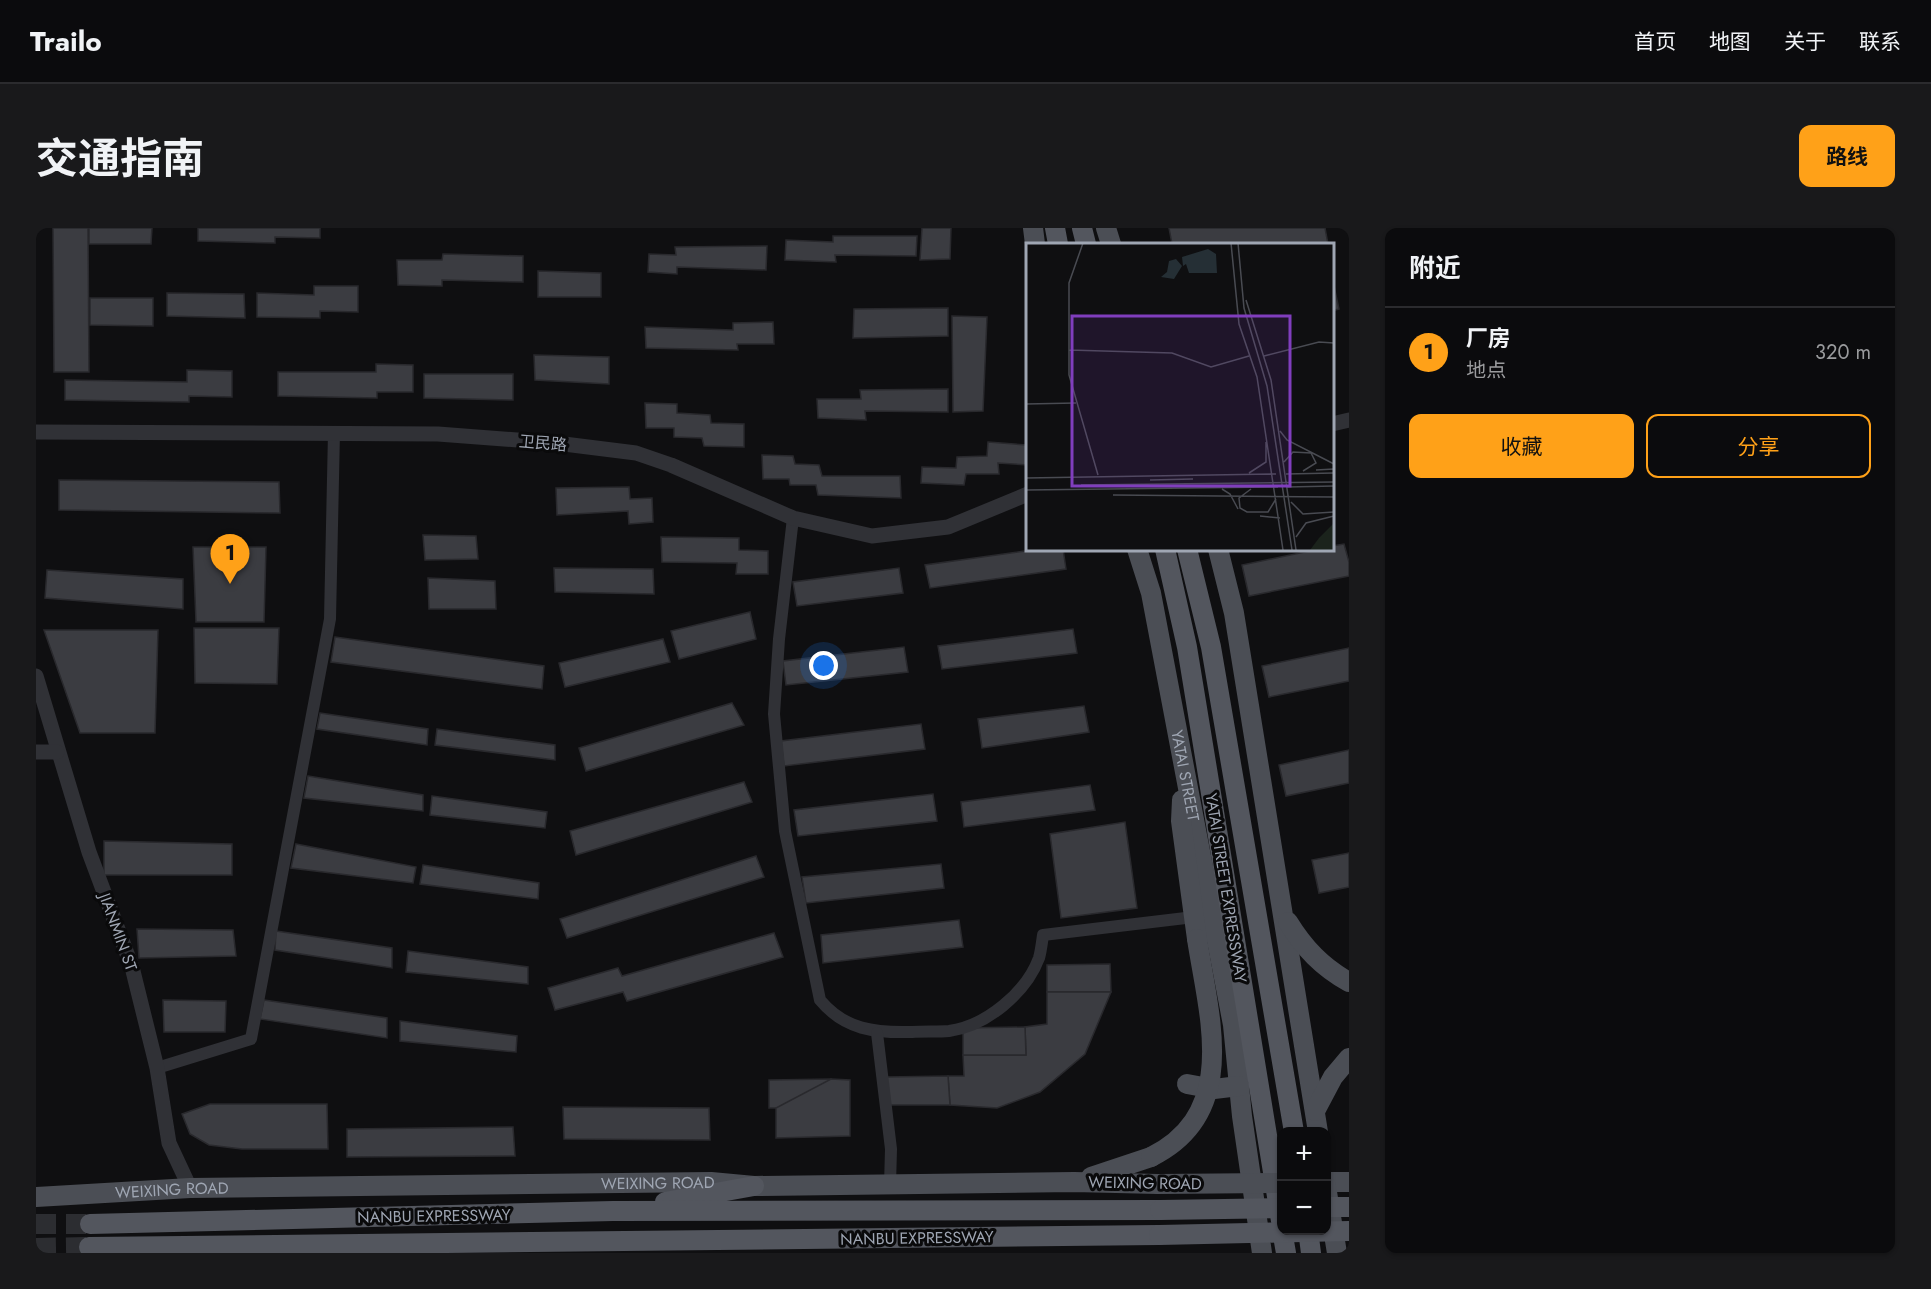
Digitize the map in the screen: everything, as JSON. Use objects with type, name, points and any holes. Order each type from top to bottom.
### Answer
[{"type":"highway","points":[[1055,228],[1058,243]]},
{"type":"highway","points":[[1082,228],[1086,243]]},
{"type":"highway","name":"YATAI STREET EXPRESSWAY","points":[[1165,550],[1187,648],[1277,1198]]},
{"type":"highway","name":"YATAI STREET EXPRESSWAY","points":[[1187,550],[1211,647],[1293,1127]]},
{"type":"highway","points":[[614,1211],[754,1186]]},
{"type":"highway","points":[[1331,1207],[1349,1207]]},
{"type":"highway","name":"NANBU EXPRESSWAY","points":[[90,1224],[614,1211],[1277,1208]]},
{"type":"highway","name":"NANBU EXPRESSWAY","points":[[89,1247],[1349,1231]]},
{"type":"highway","name":"YATAI STREET EXPRESSWAY","points":[[1283,1235],[1286,1253]]},
{"type":"highway","points":[[1309,1235],[1311,1253]]},
{"type":"highway","points":[[581,1241],[617,1253]]},
{"type":"main road","points":[[1033,228],[1035,243]]},
{"type":"main road","points":[[1106,228],[1112,243]]},
{"type":"main road","name":"YATAI STREET","points":[[1137,550],[1151,593],[1233,1025],[1262,1253]]},
{"type":"main road","points":[[1218,550],[1234,613],[1317,1127]]},
{"type":"main road","points":[[1074,1182],[1151,1157],[1180,1140],[1197,1119],[1209,1091],[1212,1072],[1211,1030],[1181,821],[1184,762]]},
{"type":"main road","points":[[1283,914],[1316,960],[1349,982]]},
{"type":"main road","points":[[1315,1111],[1333,1077],[1349,1058]]},
{"type":"main road","points":[[1187,1084],[1214,1089],[1239,1086]]},
{"type":"main road","name":"WEIXING ROAD","points":[[36,1197],[190,1188],[711,1182],[754,1186],[1074,1182],[1277,1183]]},
{"type":"main road","points":[[1331,1184],[1349,1182]]},
{"type":"main road","points":[[1331,1215],[1337,1253]]},
{"type":"street","points":[[1334,424],[1349,420]]},
{"type":"street","name":"卫民路","points":[[36,432],[438,434],[556,443],[636,453],[671,465],[793,518],[872,536],[948,527],[1026,495]]},
{"type":"street","points":[[157,1068],[251,1039],[330,619],[334,432]]},
{"type":"street","points":[[793,518],[779,639],[774,714],[785,831],[820,1000],[831,1013],[844,1021],[877,1033],[950,1030],[984,1019],[1002,1007],[1027,980],[1039,957],[1043,935],[1153,920],[1194,917]]},
{"type":"street","name":"JIANMIN ST","points":[[36,676],[57,752],[89,852],[132,968],[157,1068],[169,1143],[190,1188]]},
{"type":"street","points":[[36,752],[57,752]]},
{"type":"street","points":[[877,1033],[891,1149],[890,1185]]},
{"type":"building","points":[[53,228],[88,228],[89,372],[54,372]]},
{"type":"building","points":[[89,228],[152,228],[151,244],[89,244]]},
{"type":"building","points":[[198,228],[320,228],[320,238],[275,237],[275,243],[198,241]]},
{"type":"building","points":[[922,228],[951,228],[950,259],[920,260]]},
{"type":"building","points":[[1169,228],[1325,228],[1328,243],[1172,243]]},
{"type":"building","points":[[833,236],[917,236],[916,256],[835,255],[836,262],[785,260],[786,240],[833,242]]},
{"type":"building","points":[[767,246],[766,270],[677,267],[677,274],[648,272],[649,254],[676,255],[675,247]]},
{"type":"building","points":[[443,254],[523,256],[523,282],[442,280],[442,286],[398,285],[397,260],[442,260]]},
{"type":"building","points":[[538,271],[601,273],[601,297],[538,297]]},
{"type":"building","points":[[314,286],[358,286],[358,312],[320,311],[320,318],[257,317],[257,293],[314,295]]},
{"type":"building","points":[[1334,286],[1339,309],[1334,310]]},
{"type":"building","points":[[167,293],[244,294],[245,318],[167,316]]},
{"type":"building","points":[[90,298],[153,298],[153,326],[90,325]]},
{"type":"building","points":[[948,308],[948,336],[853,338],[854,309]]},
{"type":"building","points":[[952,316],[987,317],[983,411],[953,412]]},
{"type":"building","points":[[773,322],[774,344],[737,344],[738,350],[646,348],[645,327],[733,330],[733,323]]},
{"type":"building","points":[[534,355],[609,357],[609,384],[535,380]]},
{"type":"building","points":[[376,364],[413,365],[413,392],[377,392],[377,398],[278,396],[278,372],[376,372]]},
{"type":"building","points":[[187,370],[232,371],[232,397],[189,396],[189,402],[65,400],[65,380],[187,382]]},
{"type":"building","points":[[424,374],[513,374],[513,400],[424,398]]},
{"type":"building","points":[[948,389],[948,412],[865,411],[866,420],[818,418],[817,399],[861,399],[860,390]]},
{"type":"building","points":[[645,403],[677,404],[677,413],[710,415],[711,423],[744,424],[744,447],[704,446],[702,438],[674,437],[674,428],[646,428]]},
{"type":"building","points":[[988,442],[1026,445],[1026,465],[998,463],[999,474],[966,474],[964,485],[921,483],[922,467],[956,468],[957,457],[987,456]]},
{"type":"building","points":[[762,455],[793,456],[795,464],[819,465],[822,476],[900,476],[901,498],[818,495],[816,485],[790,485],[789,479],[763,479]]},
{"type":"building","points":[[59,480],[279,482],[280,513],[59,510]]},
{"type":"building","points":[[629,487],[630,499],[652,498],[653,522],[629,524],[628,511],[557,515],[556,488]]},
{"type":"building","points":[[423,535],[476,536],[478,559],[425,560]]},
{"type":"building","points":[[661,537],[739,538],[739,550],[768,551],[768,574],[736,574],[737,563],[662,562]]},
{"type":"building","points":[[1344,544],[1349,562],[1349,576],[1249,596],[1242,565],[1314,550],[1334,550],[1334,546]]},
{"type":"building","points":[[193,547],[266,547],[264,622],[196,622]]},
{"type":"building","points":[[1032,550],[1063,550],[1066,569],[930,588],[925,565]]},
{"type":"building","points":[[554,568],[653,569],[654,594],[555,592]]},
{"type":"building","points":[[899,568],[903,593],[797,606],[793,582]]},
{"type":"building","points":[[47,570],[183,579],[183,609],[45,598]]},
{"type":"building","points":[[428,578],[495,581],[496,609],[429,609]]},
{"type":"building","points":[[750,612],[756,639],[679,659],[671,631]]},
{"type":"building","points":[[194,628],[279,628],[277,684],[195,683]]},
{"type":"building","points":[[1073,629],[1077,653],[942,669],[938,646]]},
{"type":"building","points":[[44,630],[158,630],[155,733],[80,733]]},
{"type":"building","points":[[335,637],[544,666],[542,689],[331,662]]},
{"type":"building","points":[[663,639],[670,662],[565,687],[559,663]]},
{"type":"building","points":[[904,647],[908,672],[786,685],[783,661]]},
{"type":"building","points":[[1349,648],[1349,681],[1269,697],[1262,666]]},
{"type":"building","points":[[732,703],[744,725],[586,771],[579,748]]},
{"type":"building","points":[[1084,706],[1089,732],[982,748],[978,719]]},
{"type":"building","points":[[320,713],[428,729],[427,745],[317,729]]},
{"type":"building","points":[[921,724],[925,749],[784,766],[781,741]]},
{"type":"building","points":[[437,729],[555,745],[555,760],[435,745]]},
{"type":"building","points":[[1349,750],[1349,783],[1286,796],[1279,765]]},
{"type":"building","points":[[308,776],[423,795],[423,811],[304,798]]},
{"type":"building","points":[[744,782],[752,802],[576,855],[570,831]]},
{"type":"building","points":[[1090,785],[1095,810],[964,827],[961,802]]},
{"type":"building","points":[[933,794],[937,821],[798,836],[794,810]]},
{"type":"building","points":[[432,796],[547,812],[545,828],[430,815]]},
{"type":"building","points":[[1125,822],[1137,908],[1061,918],[1050,834]]},
{"type":"building","points":[[104,841],[232,844],[232,875],[104,875]]},
{"type":"building","points":[[296,844],[416,867],[413,883],[291,868]]},
{"type":"building","points":[[1349,853],[1349,887],[1319,893],[1312,860]]},
{"type":"building","points":[[756,856],[764,877],[567,938],[560,919]]},
{"type":"building","points":[[941,864],[944,888],[806,903],[802,877]]},
{"type":"building","points":[[423,865],[539,883],[538,899],[420,884]]},
{"type":"building","points":[[959,920],[963,947],[823,963],[821,935]]},
{"type":"building","points":[[137,929],[233,930],[236,956],[139,958]]},
{"type":"building","points":[[276,931],[392,948],[392,968],[275,950]]},
{"type":"building","points":[[774,933],[783,957],[627,1001],[623,992],[555,1010],[548,988],[618,968],[622,976]]},
{"type":"building","points":[[408,951],[528,967],[528,984],[406,972]]},
{"type":"building","points":[[1110,964],[1111,992],[1047,992],[1047,965]]},
{"type":"building","points":[[1047,992],[1111,992],[1085,1054],[1040,1092],[997,1108],[950,1105],[948,1076],[964,1076],[963,1055],[1026,1055],[1025,1027],[1047,1024]]},
{"type":"building","points":[[163,1000],[226,1001],[225,1032],[164,1032]]},
{"type":"building","points":[[264,1000],[387,1018],[387,1038],[260,1019]]},
{"type":"building","points":[[400,1021],[517,1036],[516,1052],[400,1041]]},
{"type":"building","points":[[1025,1027],[1026,1055],[963,1055],[963,1028]]},
{"type":"building","points":[[948,1076],[950,1105],[886,1105],[886,1077]]},
{"type":"building","points":[[831,1079],[832,1108],[769,1108],[769,1080]]},
{"type":"building","points":[[831,1079],[850,1080],[850,1136],[776,1138],[776,1108]]},
{"type":"building","points":[[210,1104],[327,1104],[328,1149],[242,1149],[209,1145],[190,1134],[182,1114]]},
{"type":"building","points":[[563,1107],[709,1108],[710,1140],[564,1139]]},
{"type":"building","points":[[513,1127],[515,1156],[347,1157],[347,1129]]},
{"type":"tunnel","points":[[36,1224],[90,1224]]},
{"type":"tunnel","points":[[36,1248],[89,1247]]},
{"type":"place","name":"厂房","points":[[230,584]]}]
